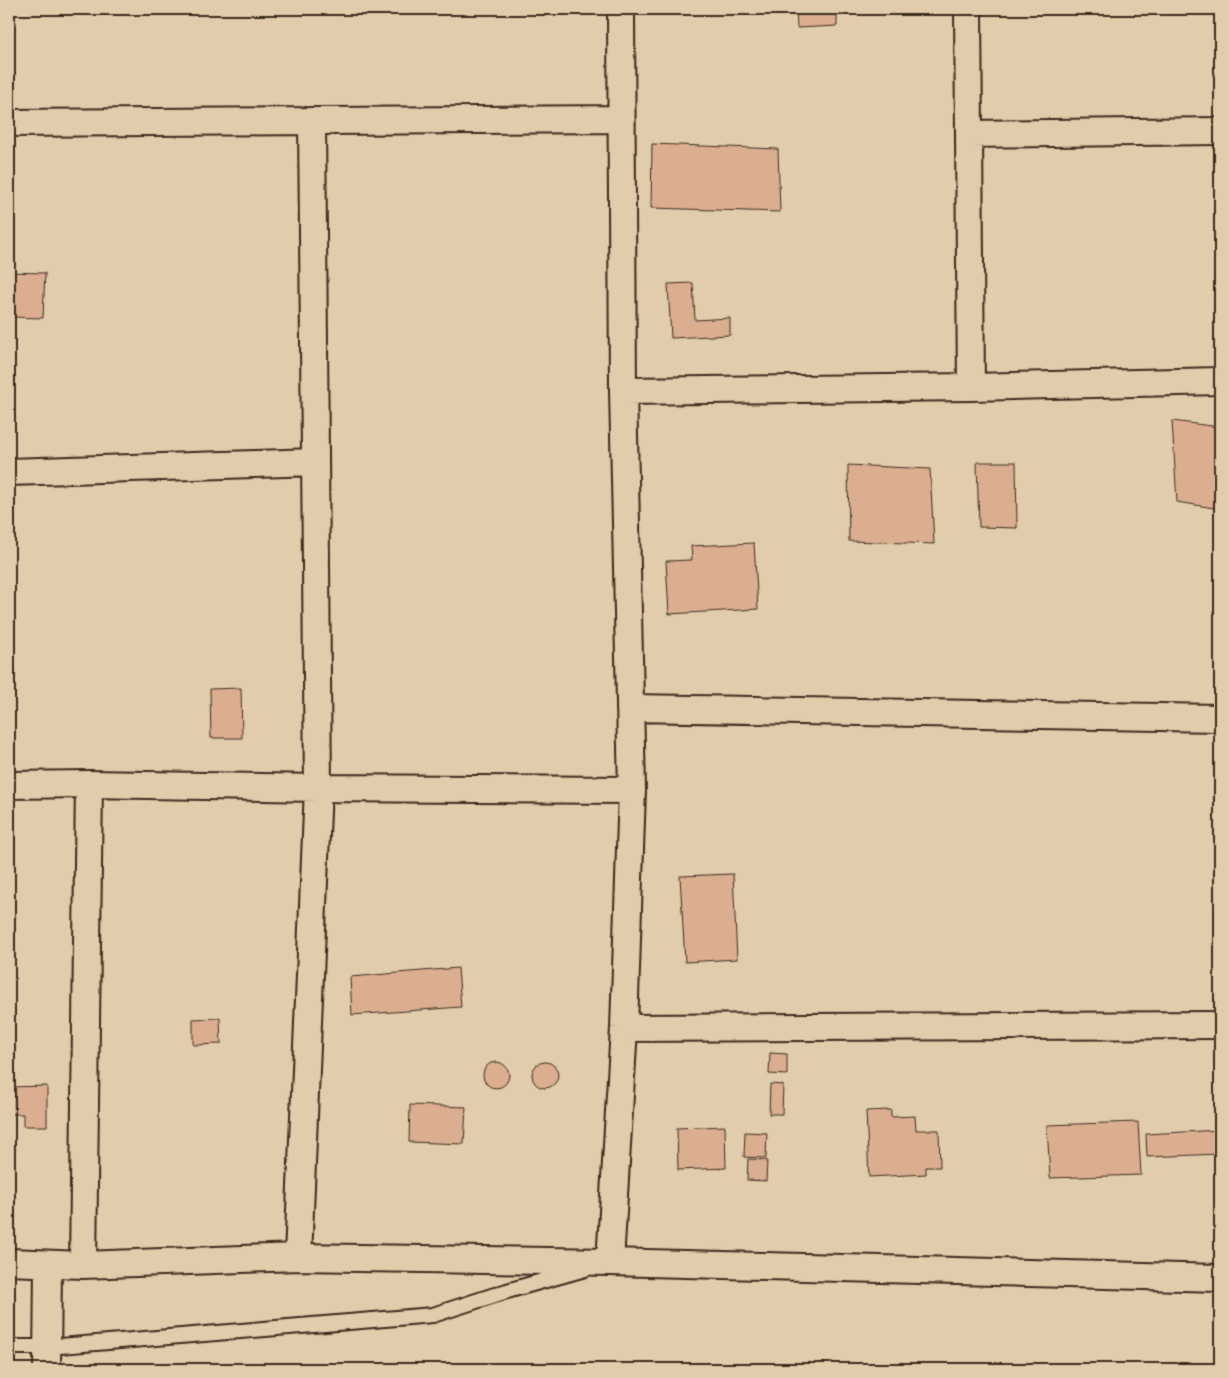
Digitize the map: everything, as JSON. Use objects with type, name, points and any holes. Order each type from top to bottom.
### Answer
[{"type":"street","points":[[610,1262],[624,1028],[632,790],[623,391],[621,9]]},
{"type":"street","points":[[968,9],[971,388]]},
{"type":"street","points":[[9,123],[622,119]]},
{"type":"street","points":[[298,1257],[318,788],[312,121]]},
{"type":"street","points":[[969,134],[1220,131]]},
{"type":"street","points":[[623,391],[971,388],[1220,381]]},
{"type":"street","points":[[9,472],[315,462]]},
{"type":"street","points":[[630,708],[1220,718]]},
{"type":"street","points":[[9,785],[89,784],[632,790]]},
{"type":"street","points":[[83,1265],[89,784]]},
{"type":"street","points":[[624,1028],[1220,1025]]},
{"type":"street","points":[[9,1262],[83,1265],[298,1257],[610,1262],[1220,1278]]},
{"type":"street","points":[[48,1264],[48,1358]]},
{"type":"lane","points":[[9,1347],[48,1358],[433,1316],[507,1291],[610,1262]]},
{"type":"building","points":[[796,9],[837,9],[837,26],[797,28]]},
{"type":"building","points":[[652,144],[778,149],[780,212],[651,208]]},
{"type":"building","points":[[9,272],[45,273],[43,318],[9,317]]},
{"type":"building","points":[[693,283],[695,320],[730,318],[730,335],[671,338],[668,284]]},
{"type":"building","points":[[1172,421],[1220,427],[1220,509],[1177,502]]},
{"type":"building","points":[[977,462],[1016,462],[1017,528],[979,527]]},
{"type":"building","points":[[848,465],[930,469],[934,544],[849,541]]},
{"type":"building","points":[[754,543],[758,609],[669,614],[666,561],[692,560],[691,546]]},
{"type":"building","points":[[241,688],[242,738],[211,738],[210,689]]},
{"type":"building","points":[[733,874],[737,959],[685,962],[680,876]]},
{"type":"building","points":[[458,968],[461,1007],[352,1015],[350,977]]},
{"type":"building","points":[[220,1018],[221,1044],[193,1045],[193,1019]]},
{"type":"building","points":[[770,1053],[787,1054],[787,1075],[769,1074]]},
{"type":"building","points":[[496,1062],[505,1066],[509,1075],[505,1084],[496,1088],[487,1084],[483,1075],[487,1066]]},
{"type":"building","points":[[545,1062],[554,1066],[558,1075],[554,1084],[545,1088],[536,1084],[532,1075],[536,1066]]},
{"type":"building","points":[[770,1084],[783,1085],[782,1114],[769,1114]]},
{"type":"building","points":[[47,1086],[47,1126],[23,1126],[23,1114],[9,1114],[9,1087]]},
{"type":"building","points":[[410,1105],[466,1107],[464,1144],[409,1142]]},
{"type":"building","points":[[891,1110],[891,1117],[915,1116],[916,1130],[939,1130],[940,1167],[926,1167],[926,1174],[869,1177],[866,1111]]},
{"type":"building","points":[[1138,1122],[1141,1175],[1050,1178],[1047,1125]]},
{"type":"building","points":[[725,1126],[726,1168],[678,1170],[677,1128]]},
{"type":"building","points":[[1220,1130],[1220,1154],[1147,1157],[1146,1134]]},
{"type":"building","points":[[745,1132],[767,1133],[766,1158],[744,1157]]},
{"type":"building","points":[[748,1159],[767,1160],[766,1181],[747,1180]]}]
